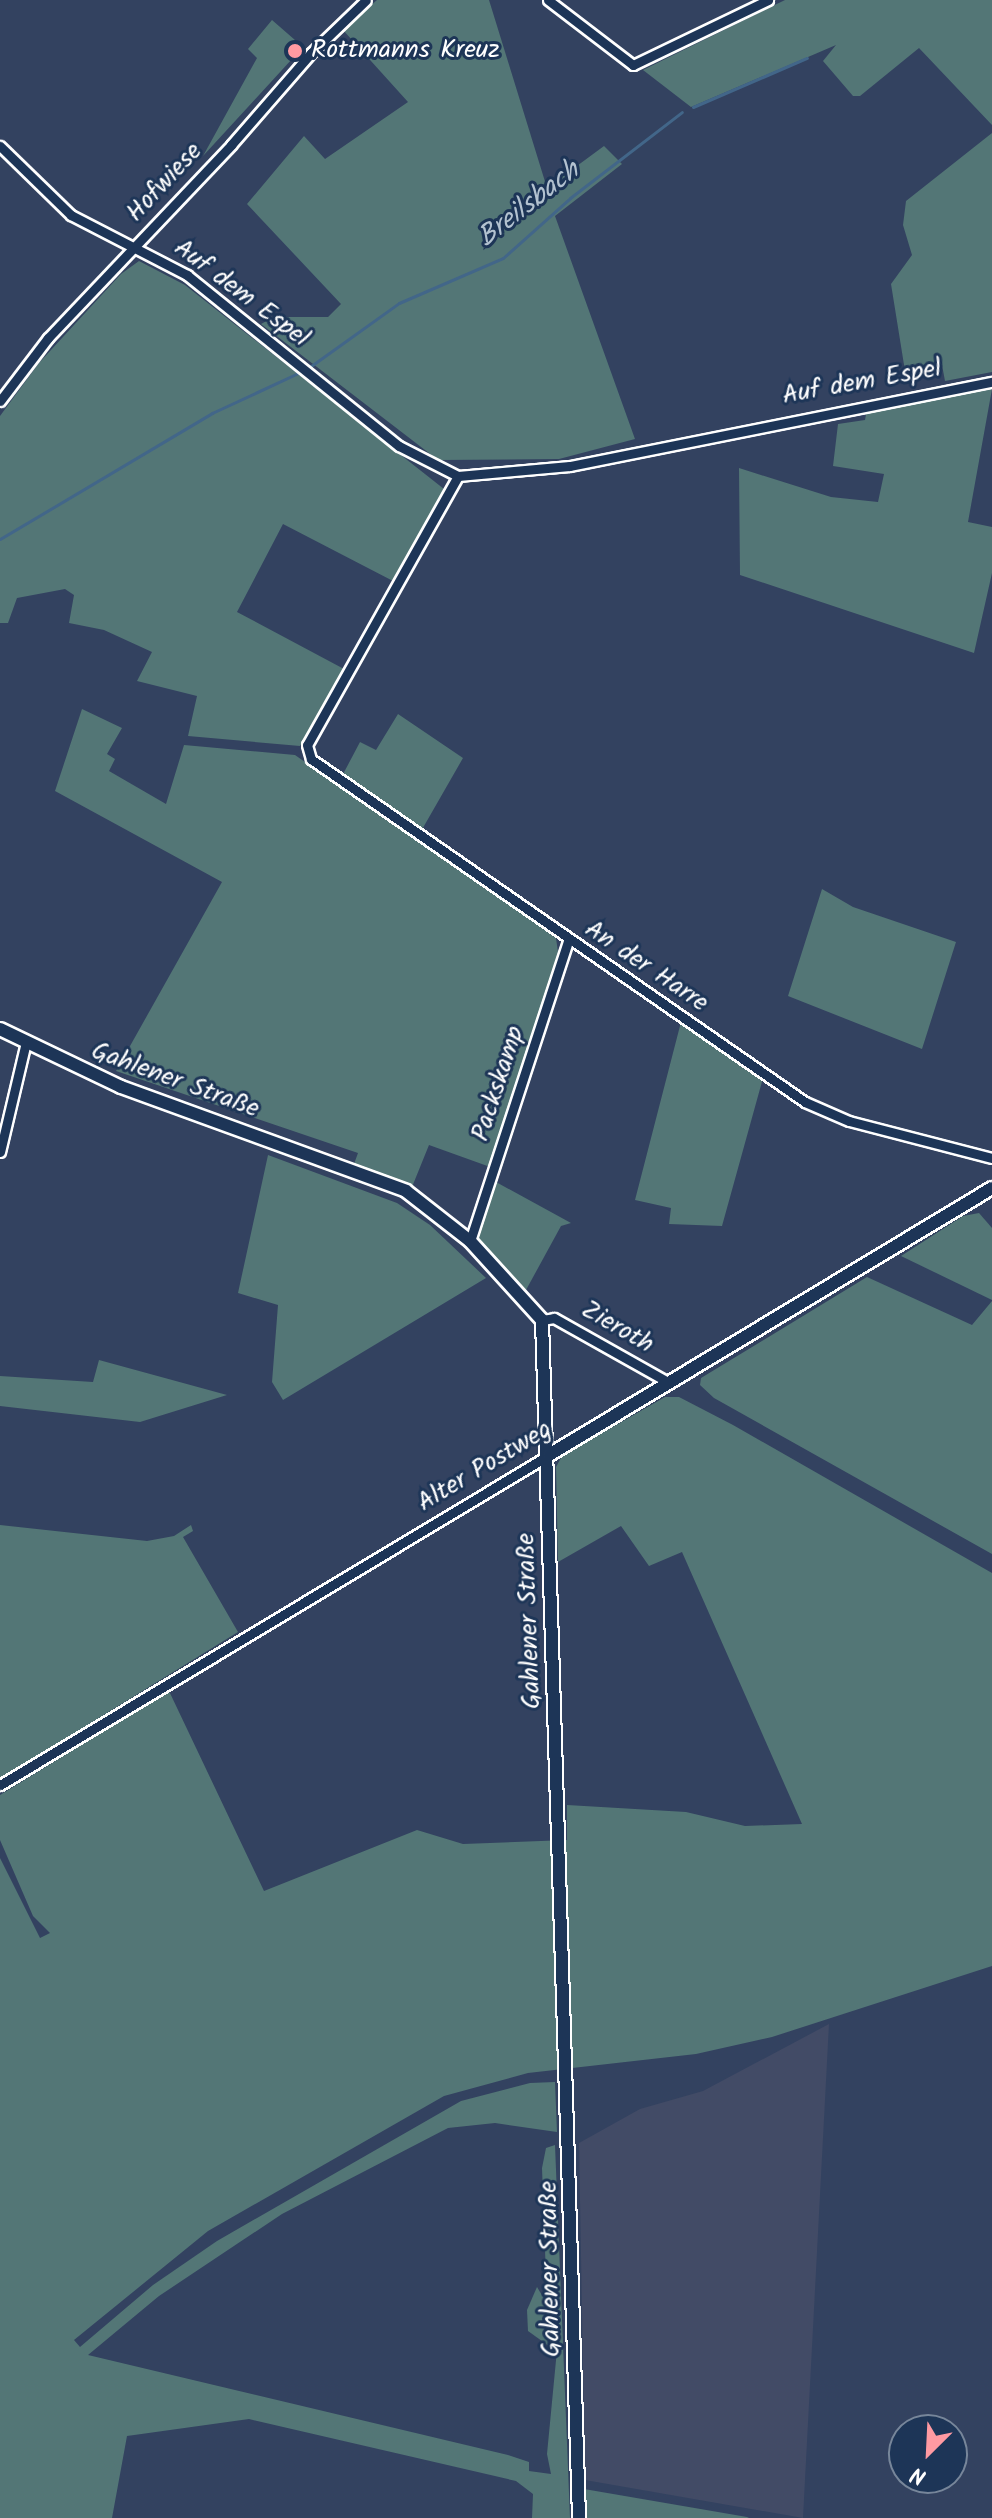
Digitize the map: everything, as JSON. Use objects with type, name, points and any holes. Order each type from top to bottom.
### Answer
[{"type":"main road","name":"Gahlener Straße","points":[[0,1029],[121,1087],[394,1186],[435,1211],[470,1241],[542,1320],[549,1455],[579,2518]]},
{"type":"main road","name":"Alter Postweg","points":[[549,1455],[992,1188]]},
{"type":"street","name":"Hofwiese","points":[[0,401],[48,338],[311,53],[366,0]]},
{"type":"street","points":[[548,0],[633,65],[768,0]]},
{"type":"street","name":"Auf dem Espel","points":[[0,146],[71,215],[187,275],[399,446],[458,476],[570,466],[992,382]]},
{"type":"street","name":"An der Harre","points":[[458,476],[306,751],[568,941],[805,1102],[849,1121],[992,1158]]},
{"type":"street","name":"Packskamp","points":[[470,1241],[568,941]]},
{"type":"street","points":[[0,1152],[26,1042]]},
{"type":"street","name":"Zieroth","points":[[542,1320],[554,1318],[668,1382]]},
{"type":"street","name":"Alter Postweg","points":[[0,1785],[549,1455]]},
{"type":"shaded area","points":[[829,2024],[803,2518],[585,2480],[579,2143],[640,2109],[703,2091]]},
{"type":"green space","points":[[377,0],[489,0],[547,188],[604,146],[622,164],[555,216],[635,439],[559,459],[438,460],[261,324],[274,317],[328,317],[341,304],[247,204],[304,136],[325,159],[408,102],[343,30]]},
{"type":"green space","points":[[785,0],[992,0],[992,125],[919,48],[860,96],[853,96],[823,61],[836,45],[691,107],[643,70]]},
{"type":"green space","points":[[272,20],[303,47],[203,156],[257,58],[248,49]]},
{"type":"green space","points":[[992,133],[992,372],[945,381],[942,365],[905,371],[891,284],[912,255],[903,225],[906,201]]},
{"type":"green space","points":[[139,261],[185,285],[444,489],[393,581],[283,524],[237,612],[344,669],[300,746],[188,736],[197,696],[137,681],[152,652],[104,630],[69,623],[74,595],[65,589],[17,598],[8,623],[0,623],[0,416],[39,363],[121,274]]},
{"type":"green space","points":[[992,389],[968,522],[992,527],[992,573],[974,653],[740,575],[739,468],[831,497],[878,502],[884,474],[833,466],[838,424],[865,420],[867,409]]},
{"type":"green space","points":[[82,709],[122,728],[107,754],[115,759],[109,771],[166,804],[184,745],[295,755],[556,938],[558,952],[493,1168],[429,1145],[412,1187],[354,1164],[358,1153],[116,1071],[222,882],[55,791]]},
{"type":"green space","points":[[398,714],[463,758],[420,833],[341,778],[360,742],[376,750]]},
{"type":"green space","points":[[822,889],[853,907],[956,942],[922,1049],[788,996]]},
{"type":"green space","points":[[681,1022],[763,1078],[722,1226],[669,1224],[671,1208],[635,1200]]},
{"type":"green space","points":[[268,1155],[397,1203],[430,1225],[486,1278],[283,1400],[272,1382],[278,1305],[238,1293]]},
{"type":"green space","points":[[496,1182],[571,1223],[561,1226],[526,1290],[477,1239]]},
{"type":"green space","points":[[979,1213],[992,1228],[992,1300],[901,1256],[963,1216]]},
{"type":"green space","points":[[867,1277],[972,1325],[992,1301],[992,1554],[714,1398],[700,1385],[701,1378]]},
{"type":"green space","points":[[99,1360],[227,1395],[140,1422],[0,1406],[0,1376],[93,1382]]},
{"type":"green space","points":[[665,1397],[679,1397],[733,1425],[992,1573],[992,1966],[772,2037],[696,2054],[528,2073],[444,2096],[208,2231],[74,2340],[80,2347],[153,2285],[217,2241],[461,2101],[530,2083],[555,2082],[557,2132],[495,2123],[448,2128],[282,2214],[159,2296],[88,2355],[508,2455],[529,2462],[529,2471],[551,2474],[547,2454],[559,2329],[546,2277],[542,2168],[546,2148],[555,2145],[570,2518],[532,2518],[533,2494],[516,2481],[249,2419],[127,2436],[112,2518],[0,2518],[0,1858],[40,1938],[50,1933],[33,1916],[0,1840],[0,1795],[169,1691],[264,1891],[417,1830],[463,1844],[567,1840],[567,1805],[686,1812],[745,1826],[802,1824],[682,1552],[649,1566],[621,1526],[558,1562],[556,1467],[562,1456]]},
{"type":"green space","points":[[0,1525],[147,1541],[174,1536],[191,1525],[193,1531],[183,1537],[238,1632],[0,1779]]},
{"type":"green space","points":[[537,2287],[549,2307],[553,2349],[528,2331],[527,2310]]},
{"type":"green space","points":[[584,2489],[747,2517],[749,2518],[585,2518]]},
{"type":"waterway","name":"Breilsbach","points":[[693,107],[807,58]]},
{"type":"waterway","name":"Breilsbach","points":[[311,366],[399,303],[503,258],[570,198],[682,112]]},
{"type":"waterway","name":"Breilsbach","points":[[0,539],[212,413],[298,373]]},
{"type":"place","name":"Rottmanns Kreuz","points":[[295,51]]}]
